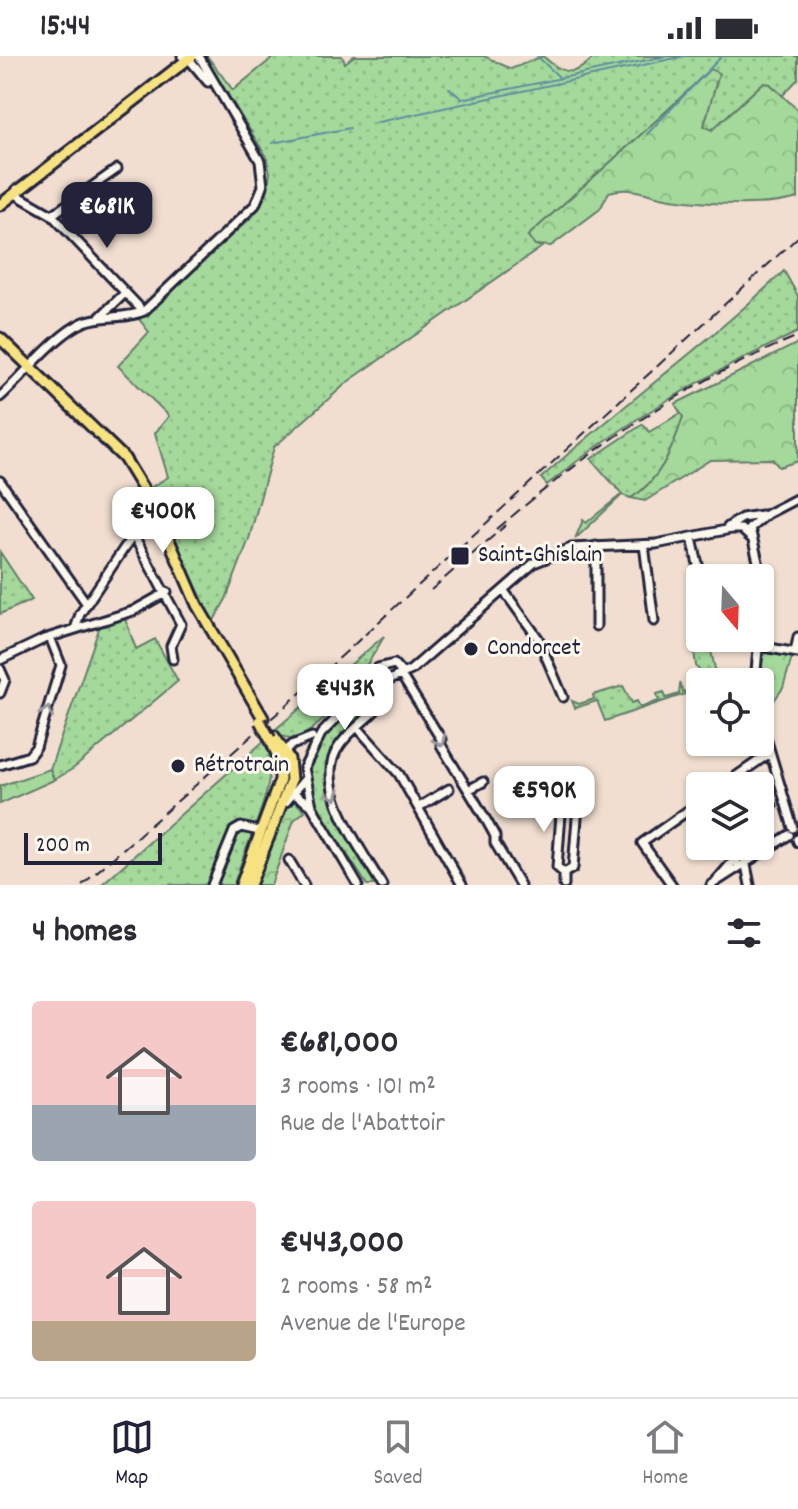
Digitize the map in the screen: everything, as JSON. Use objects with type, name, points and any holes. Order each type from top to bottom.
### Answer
[{"type":"main road","points":[[0,202],[191,57]]},
{"type":"main road","points":[[0,202],[27,178],[50,165]]},
{"type":"main road","points":[[0,338],[108,445],[155,513],[189,597],[274,738],[280,761],[280,780],[241,885]]},
{"type":"main road","points":[[4,348],[30,368]]},
{"type":"main road","points":[[250,885],[277,814],[291,791],[291,746],[274,738]]},
{"type":"street","points":[[0,397],[76,326],[100,317],[126,317],[144,311],[237,224],[259,198],[263,181],[260,161],[220,95],[191,57]]},
{"type":"street","points":[[52,215],[117,169]]},
{"type":"street","points":[[27,178],[15,193],[52,215],[139,307]]},
{"type":"street","points":[[100,317],[125,293]]},
{"type":"street","points":[[0,481],[87,604]]},
{"type":"street","points":[[277,814],[291,791],[303,782],[305,762],[318,738],[361,693],[412,669],[540,559],[563,550],[644,545],[692,538],[745,525],[796,503]]},
{"type":"street","points":[[75,629],[87,604],[133,534],[143,520],[155,513]]},
{"type":"street","points":[[745,525],[758,564]]},
{"type":"street","points":[[133,534],[167,592],[181,624],[171,646],[173,659]]},
{"type":"street","points":[[692,538],[698,564]]},
{"type":"street","points":[[644,545],[654,621]]},
{"type":"street","points":[[596,546],[596,626]]},
{"type":"street","points":[[504,591],[538,638],[563,697]]},
{"type":"street","points":[[0,660],[50,637],[133,611],[167,592]]},
{"type":"street","points":[[0,765],[29,756],[36,747],[61,665],[50,637]]},
{"type":"street","points":[[774,645],[797,652],[798,637]]},
{"type":"street","points":[[358,885],[312,806],[299,769],[312,737],[371,674],[390,664],[402,674],[456,785]]},
{"type":"street","points":[[0,669],[5,680],[0,693]]},
{"type":"street","points":[[371,674],[374,682],[380,684]]},
{"type":"street","points":[[380,684],[384,701],[336,751],[329,782],[337,804],[382,885]]},
{"type":"street","points":[[357,727],[399,774],[462,885]]},
{"type":"street","points":[[280,761],[291,746],[312,737]]},
{"type":"street","points":[[291,746],[304,752]]},
{"type":"street","points":[[742,772],[766,756]]},
{"type":"street","points":[[712,884],[740,862],[796,835],[771,756]]},
{"type":"street","points":[[280,780],[312,806]]},
{"type":"street","points":[[419,807],[456,785],[470,789],[483,782]]},
{"type":"street","points":[[470,789],[495,836],[495,843],[520,885]]},
{"type":"street","points":[[564,873],[573,868],[579,793],[563,792],[557,867],[564,873],[564,885]]},
{"type":"street","points":[[284,804],[302,800]]},
{"type":"street","points":[[672,885],[642,843],[686,812]]},
{"type":"street","points":[[212,885],[234,831],[241,827],[259,831]]},
{"type":"street","points":[[289,860],[304,885]]},
{"type":"street","points":[[712,884],[733,873],[740,862]]},
{"type":"street","points":[[740,862],[750,885]]},
{"type":"street","points":[[733,873],[736,885]]},
{"type":"green space","points":[[207,56],[233,90],[275,56],[342,56],[345,63],[354,56],[484,56],[511,69],[543,56],[563,70],[575,71],[595,56],[798,56],[798,79],[782,96],[770,84],[763,83],[712,130],[704,126],[718,73],[710,69],[528,236],[535,245],[542,247],[349,381],[274,447],[249,539],[226,599],[213,622],[150,488],[168,477],[155,433],[169,416],[118,366],[149,332],[139,319],[253,216],[267,194],[270,172],[266,156],[205,58]]},
{"type":"green space","points":[[710,69],[719,73],[704,126],[712,130],[763,83],[770,84],[798,110],[798,198],[769,203],[718,204],[618,190],[609,192],[600,209],[551,246],[535,245],[528,236]]},
{"type":"green space","points":[[784,271],[798,296],[798,332],[668,400],[606,440],[547,485],[541,478]]},
{"type":"green space","points":[[798,343],[798,461],[779,467],[772,459],[710,460],[645,501],[631,498],[650,483],[670,452],[683,417],[675,404]]},
{"type":"green space","points":[[681,413],[683,417],[670,452],[650,483],[631,498],[622,495],[575,539],[583,520],[586,523],[622,494],[591,459],[643,424],[649,432]]},
{"type":"green space","points":[[0,552],[32,600],[0,614]]},
{"type":"green space","points":[[124,616],[136,649],[155,639],[178,681],[74,768],[54,780],[50,769],[101,623]]},
{"type":"green space","points":[[384,636],[352,686],[319,723],[303,735],[288,738],[276,729]]},
{"type":"green space","points":[[694,652],[711,652],[715,668],[696,666]]},
{"type":"green space","points":[[764,652],[793,654],[783,688],[774,700],[774,668],[761,668]]},
{"type":"green space","points":[[680,685],[686,694],[605,721],[597,701],[575,708],[572,701],[579,704],[594,699],[593,695],[623,686],[632,703],[637,701],[640,707],[659,701],[657,694],[664,692],[666,698],[679,694]]},
{"type":"green space","points":[[376,690],[382,699],[341,734],[345,736],[329,761],[327,777],[337,808],[380,885],[367,885],[321,811],[309,781],[308,768],[313,751],[329,729],[358,700]]},
{"type":"green space","points":[[265,740],[270,756],[266,792],[234,885],[101,885]]},
{"type":"green space","points":[[50,769],[54,780],[0,804],[0,786]]},
{"type":"green space","points":[[295,802],[305,811],[294,820],[271,885],[254,885],[275,826],[281,815]]},
{"type":"waterway","points":[[537,56],[560,78]]},
{"type":"waterway","points":[[449,88],[462,99],[666,56]]},
{"type":"waterway","points":[[374,123],[685,56]]},
{"type":"waterway","points":[[647,134],[721,57]]},
{"type":"waterway","points":[[272,143],[350,128]]},
{"type":"railway","points":[[82,885],[322,674],[798,237]]},
{"type":"railway","points":[[497,529],[567,472],[640,420],[716,375],[798,336]]},
{"type":"railway","points":[[431,590],[506,525]]},
{"type":"place","name":"Saint-Ghislain","points":[[460,556]]},
{"type":"place","name":"Condorcet","points":[[471,649]]},
{"type":"place","name":"Rétrotrain","points":[[178,766]]}]
